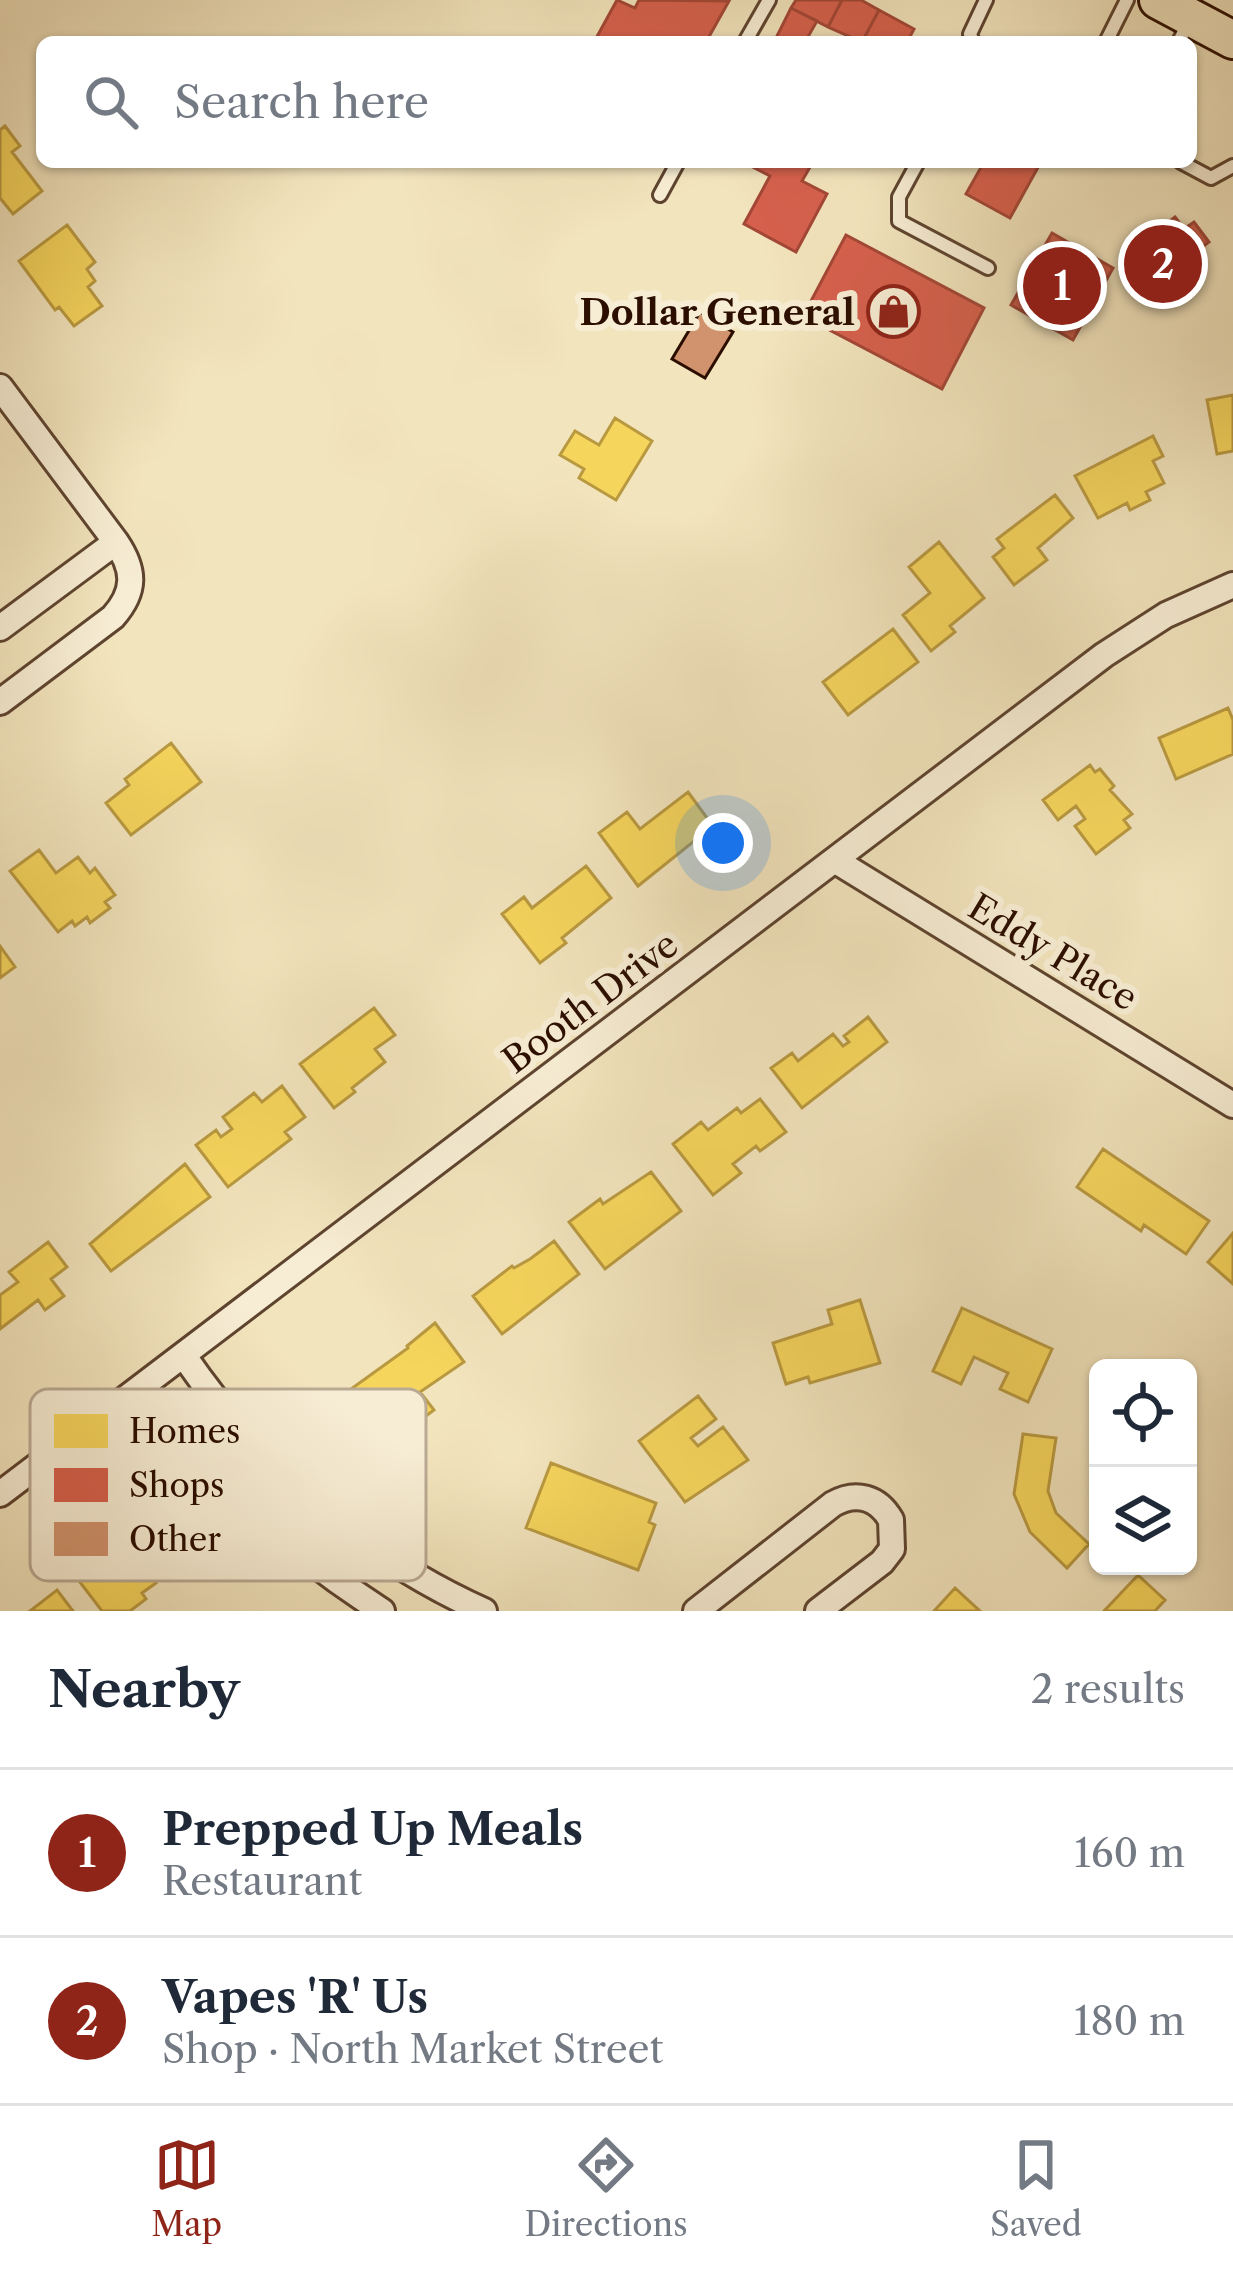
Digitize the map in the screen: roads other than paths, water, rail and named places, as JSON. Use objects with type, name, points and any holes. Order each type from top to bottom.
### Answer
[{"type":"main road","points":[[1158,0],[1185,30],[1233,40]]},
{"type":"street","points":[[0,387],[116,542],[129,562],[132,582],[126,602],[113,617],[0,702]]},
{"type":"street","points":[[0,628],[116,542]]},
{"type":"street","name":"Booth Drive","points":[[141,1389],[1104,655],[1166,615],[1233,585]]},
{"type":"street","name":"Eddy Place","points":[[836,861],[1233,1105]]},
{"type":"street","points":[[184,1356],[209,1389]]},
{"type":"street","name":"Booth Drive","points":[[0,1494],[30,1472]]},
{"type":"street","points":[[696,1611],[833,1504],[860,1496],[872,1500],[891,1520],[892,1549],[818,1611]]},
{"type":"street","points":[[426,1580],[484,1611]]},
{"type":"street","points":[[338,1581],[382,1611]]},
{"type":"lane","points":[[749,36],[769,0]]},
{"type":"lane","points":[[971,36],[986,0]]},
{"type":"lane","points":[[1109,36],[1126,0]]},
{"type":"lane","points":[[1192,168],[1211,178],[1233,166]]},
{"type":"lane","points":[[660,195],[676,168]]},
{"type":"lane","points":[[915,168],[898,197],[899,221],[988,268]]},
{"type":"place","name":"Vapes 'R' Us","points":[[1163,264]]},
{"type":"place","name":"Prepped Up Meals","points":[[1062,286]]},
{"type":"place","name":"Dollar General","points":[[894,312]]}]
